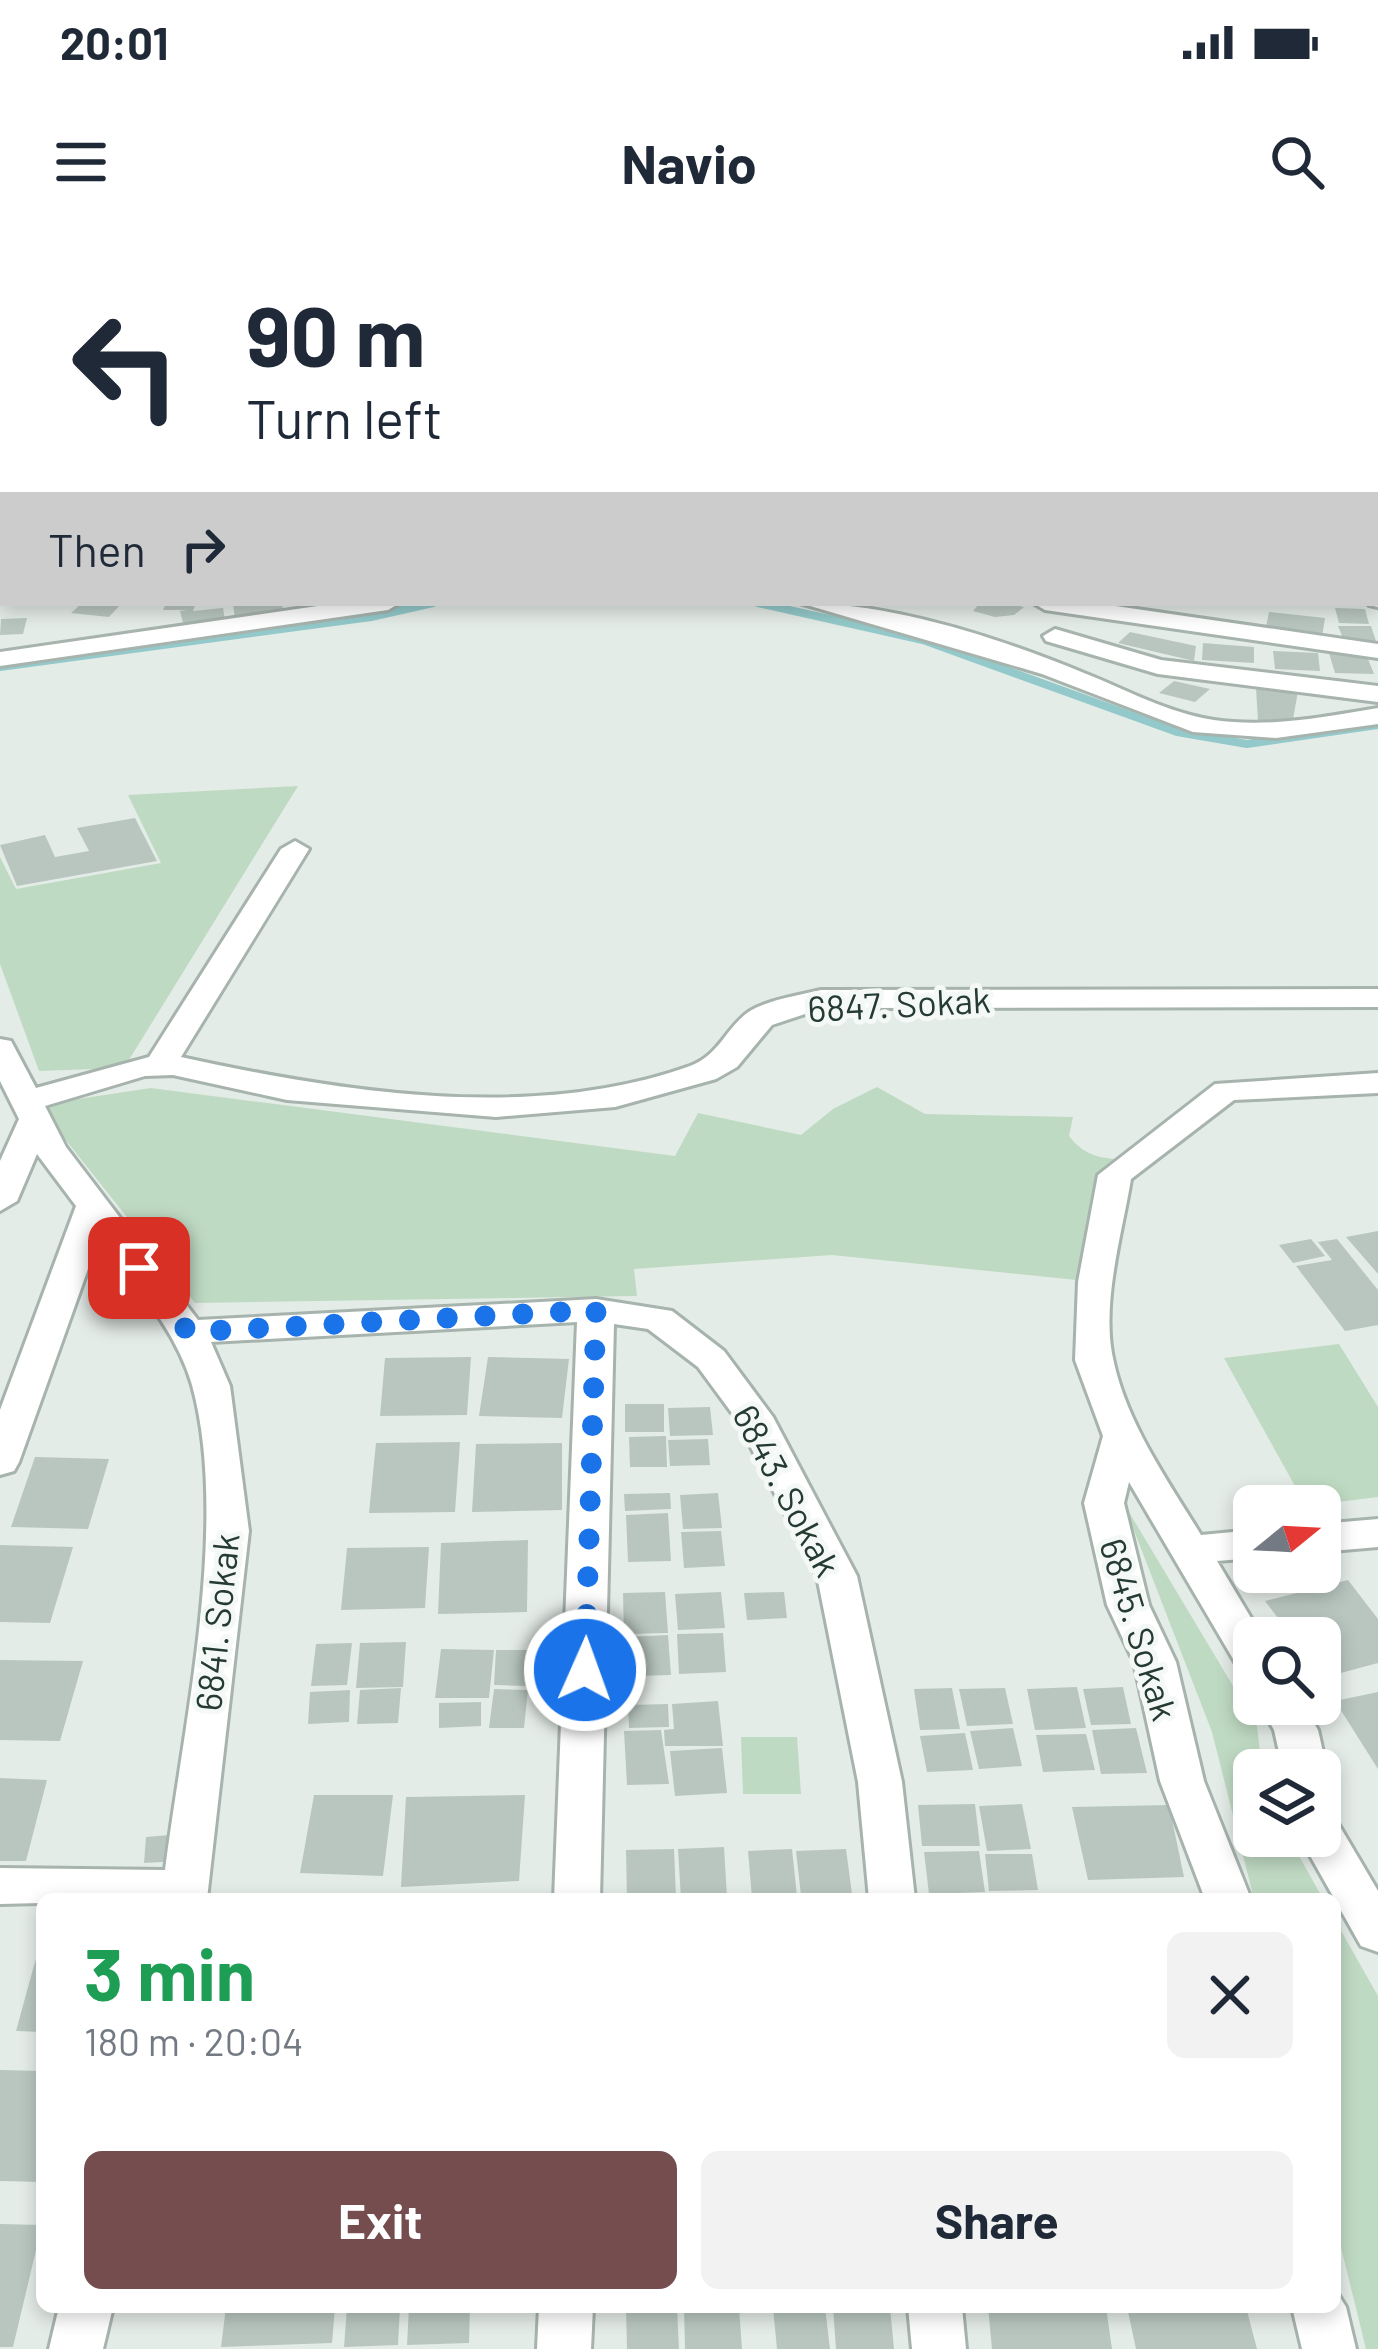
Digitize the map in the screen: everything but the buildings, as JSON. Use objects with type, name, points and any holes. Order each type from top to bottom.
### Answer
[{"type":"street","points":[[0,659],[367,606]]},
{"type":"street","points":[[825,606],[934,632],[1056,671],[1152,712],[1214,728],[1293,731],[1378,716]]},
{"type":"street","points":[[1066,606],[1378,651]]},
{"type":"street","points":[[1055,636],[1158,668],[1378,694]]},
{"type":"street","points":[[159,1066],[295,849]]},
{"type":"street","name":"6847. Sokak","points":[[30,1111],[159,1066],[204,1068],[287,1090],[496,1107],[615,1097],[705,1072],[726,1060],[760,1018],[821,999],[1378,998]]},
{"type":"street","name":"6841. Sokak","points":[[0,1048],[30,1111],[93,1206],[188,1332],[212,1386],[230,1531],[185,1893]]},
{"type":"street","points":[[1233,1623],[1122,1436],[1094,1360],[1096,1282],[1114,1174],[1142,1158],[1226,1090],[1378,1083]]},
{"type":"street","points":[[0,1202],[30,1111]]},
{"type":"street","points":[[0,1462],[93,1206]]},
{"type":"street","points":[[577,1893],[596,1310]]},
{"type":"street","name":"6843. Sokak","points":[[188,1332],[596,1310],[659,1318],[711,1359],[754,1418],[837,1576],[880,1782],[891,1893]]},
{"type":"street","name":"6845. Sokak","points":[[1122,1436],[1104,1503],[1128,1605],[1155,1662],[1182,1781],[1226,1893]]},
{"type":"street","points":[[1341,1536],[1378,1533]]},
{"type":"street","points":[[1190,1550],[1233,1546]]},
{"type":"street","points":[[1334,1857],[1378,1933]]},
{"type":"street","points":[[0,1886],[185,1893]]},
{"type":"street","points":[[76,2349],[85,2313]]},
{"type":"street","points":[[564,2349],[566,2313]]},
{"type":"street","points":[[936,2313],[939,2349]]},
{"type":"street","points":[[1320,2313],[1329,2349]]},
{"type":"green space","points":[[298,786],[124,1068],[39,1071],[0,964],[0,857],[16,889],[161,863],[128,795]]},
{"type":"green space","points":[[877,1087],[925,1114],[1073,1117],[1069,1136],[1084,1150],[1111,1159],[1142,1158],[1115,1175],[1096,1282],[832,1255],[634,1269],[637,1296],[195,1303],[38,1105],[151,1088],[675,1156],[698,1113],[801,1135],[833,1109]]},
{"type":"green space","points":[[1339,1344],[1378,1407],[1378,1497],[1341,1502],[1341,1485],[1294,1485],[1224,1358]]},
{"type":"green space","points":[[1123,1502],[1233,1686],[1233,1725],[1257,1726],[1260,1749],[1233,1749],[1233,1815],[1212,1732]]},
{"type":"green space","points":[[741,1737],[797,1737],[801,1794],[743,1794]]},
{"type":"green space","points":[[1243,1857],[1300,1857],[1320,1893],[1252,1893]]},
{"type":"green space","points":[[1341,1931],[1378,1996],[1378,2349],[1366,2349],[1341,2247]]},
{"type":"waterway","points":[[0,667],[371,617],[420,606]]},
{"type":"waterway","points":[[771,606],[923,640],[1177,732],[1247,744],[1378,725]]},
{"type":"route","points":[[139,1268],[188,1332],[596,1310],[596,1431],[585,1670]]}]
